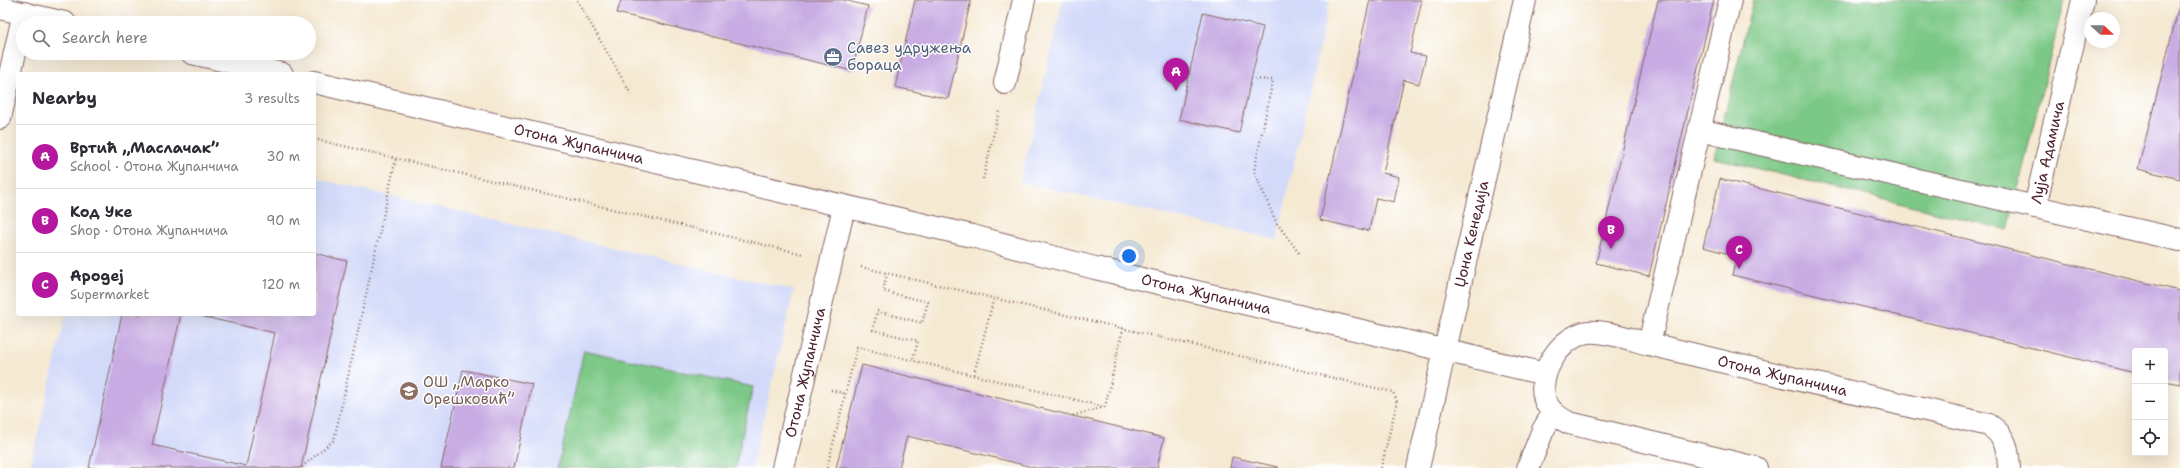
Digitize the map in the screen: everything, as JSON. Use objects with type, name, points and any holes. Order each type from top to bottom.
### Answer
[{"type":"street","points":[[1005,83],[1024,0]]},
{"type":"street","name":"Џона Кенедија","points":[[1418,468],[1524,0]]},
{"type":"street","points":[[1649,344],[1730,0]]},
{"type":"street","name":"Луја Адамича","points":[[2083,0],[2035,207],[2180,240]]},
{"type":"street","points":[[0,8],[38,10],[50,16]]},
{"type":"street","points":[[16,72],[20,60]]},
{"type":"street","points":[[222,60],[273,72]]},
{"type":"street","points":[[0,118],[16,73]]},
{"type":"street","name":"Отона Жупанчича","points":[[316,82],[1545,374]]},
{"type":"street","points":[[1699,130],[2035,207]]},
{"type":"street","name":"Отона Жупанчича","points":[[783,468],[844,207]]},
{"type":"street","name":"Отона Жупанчича","points":[[1554,413],[1545,400],[1545,374],[1551,360],[1561,347],[1584,333],[1595,332],[1990,425],[1999,432],[2005,442],[2009,468]]},
{"type":"street","points":[[1528,468],[1543,430],[1554,413],[1569,423],[1578,426],[1756,468]]},
{"type":"path","points":[[577,0],[631,94]]},
{"type":"path","points":[[1251,79],[1273,80],[1254,171],[1276,222],[1299,254]]},
{"type":"path","points":[[983,179],[1005,83]]},
{"type":"path","points":[[316,139],[1393,392],[1397,402],[1381,468]]},
{"type":"path","points":[[302,467],[334,440],[396,158]]},
{"type":"path","points":[[887,273],[883,291],[928,302],[922,323],[877,311],[873,330],[918,341],[913,359]]},
{"type":"path","points":[[974,374],[994,298]]},
{"type":"path","points":[[1105,407],[1123,328]]},
{"type":"path","points":[[827,468],[857,346],[1105,407]]},
{"type":"path","points":[[826,389],[846,394]]},
{"type":"path","points":[[1071,416],[1105,407]]},
{"type":"shaded area","points":[[1063,0],[1330,0],[1277,240],[1020,182]]},
{"type":"shaded area","name":"ОШ „Марко Орешковић”","points":[[316,178],[794,290],[752,468],[30,468],[66,316],[316,316]]},
{"type":"green space","points":[[1753,0],[2064,0],[2008,230],[1714,158]]},
{"type":"green space","points":[[584,350],[753,387],[735,468],[558,468]]},
{"type":"building","points":[[621,0],[843,0],[868,6],[852,71],[617,13]]},
{"type":"building","points":[[915,0],[971,0],[948,99],[895,87]]},
{"type":"building","points":[[1370,0],[1422,0],[1410,53],[1426,56],[1419,84],[1404,80],[1383,173],[1399,177],[1394,202],[1376,198],[1369,231],[1320,220]]},
{"type":"building","points":[[1658,0],[1714,0],[1649,276],[1596,263]]},
{"type":"building","points":[[2180,2],[2180,179],[2138,169]]},
{"type":"building","points":[[1203,13],[1263,27],[1239,133],[1179,119]]},
{"type":"building","points":[[1720,179],[2180,291],[2180,384],[2168,382],[2168,348],[2132,348],[2132,372],[1732,275],[1737,256],[1703,247]]},
{"type":"building","points":[[316,253],[347,261],[301,468],[89,468],[122,316],[181,316],[152,445],[246,466],[275,333],[200,316],[316,316]]},
{"type":"building","points":[[862,365],[1164,438],[1157,468],[1036,468],[907,436],[899,468],[836,468]]},
{"type":"building","points":[[463,370],[532,384],[514,468],[441,468]]},
{"type":"building","points":[[1232,457],[1278,467],[1278,468],[1230,468]]},
{"type":"place","name":"Савез удружења бораца","points":[[833,57]]},
{"type":"place","name":"Вртић „Маслачак”","points":[[1176,91]]},
{"type":"place","name":"Код Уке","points":[[1611,249]]},
{"type":"place","name":"Apogej","points":[[1739,269]]},
{"type":"place","name":"ОШ „Марко Орешковић”","points":[[409,391]]}]
